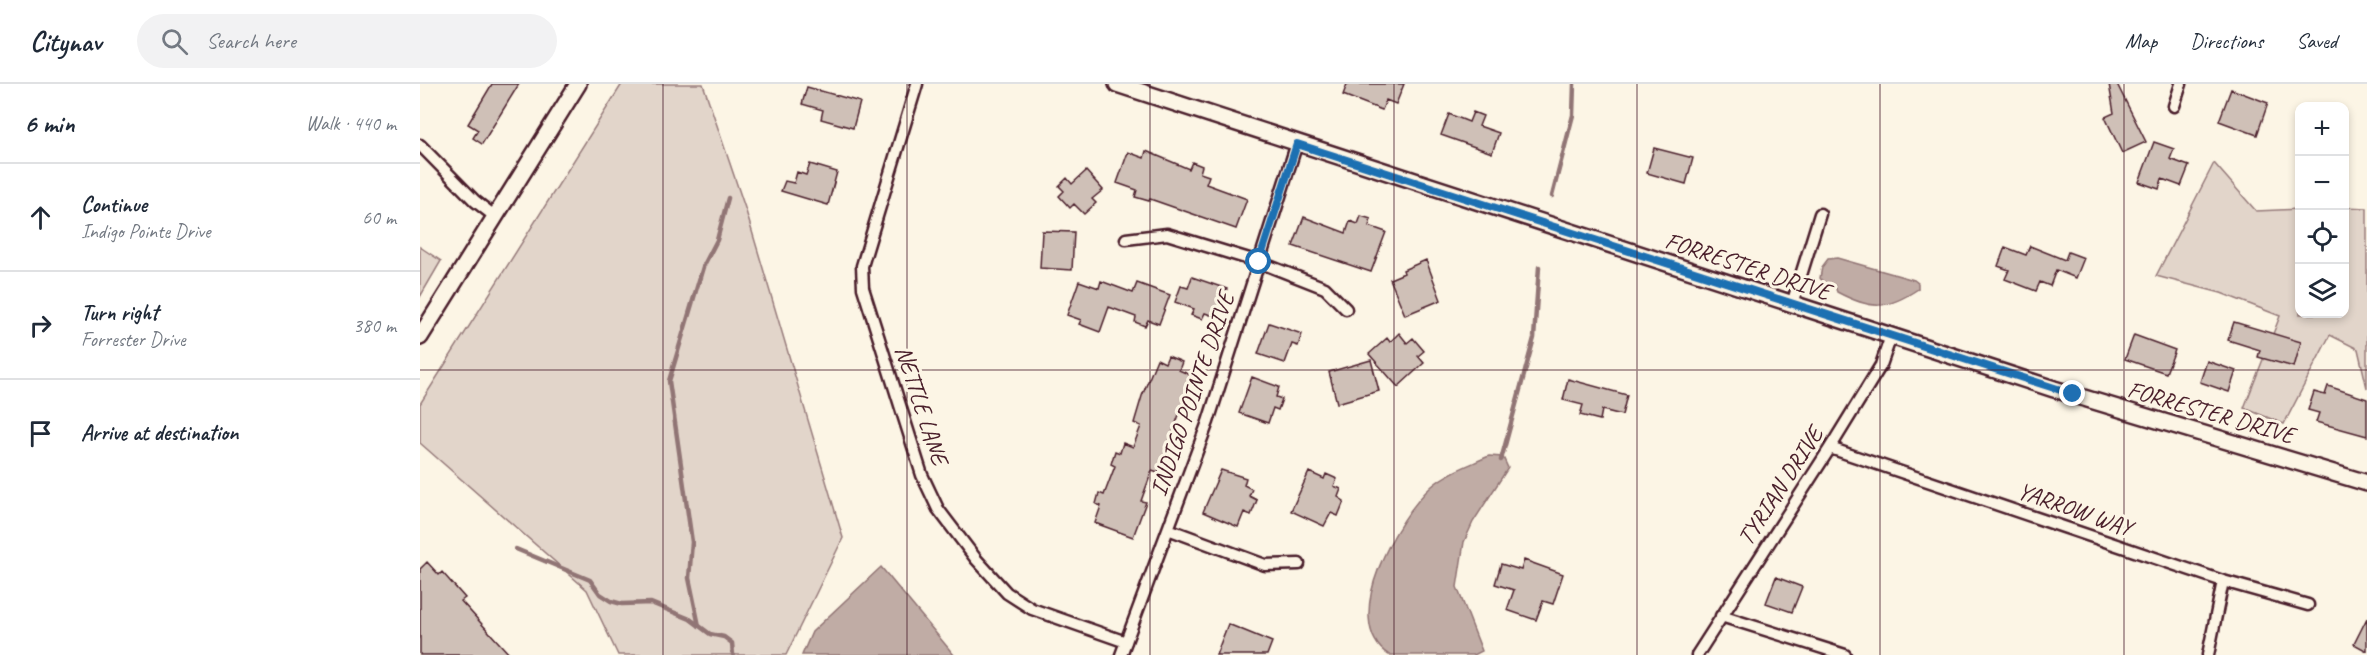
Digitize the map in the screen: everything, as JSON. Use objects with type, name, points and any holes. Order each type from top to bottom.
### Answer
[{"type":"street","points":[[420,337],[494,215],[578,84]]},
{"type":"street","name":"NETTLE LANE","points":[[917,84],[862,266],[863,288],[922,475],[938,509],[976,559],[1007,593],[1032,609],[1126,642]]},
{"type":"street","name":"FORRESTER DRIVE","points":[[1117,84],[1891,336],[2367,483]]},
{"type":"street","points":[[2174,106],[2181,84]]},
{"type":"street","name":"INDIGO POINTE DRIVE","points":[[1121,655],[1208,422],[1297,144]]},
{"type":"street","points":[[420,145],[475,201],[494,215]]},
{"type":"street","points":[[1792,304],[1820,214]]},
{"type":"street","points":[[1126,239],[1167,234],[1259,262],[1325,288],[1346,309]]},
{"type":"street","name":"TYRIAN DRIVE","points":[[1697,655],[1830,448],[1881,364],[1891,336]]},
{"type":"street","name":"YARROW WAY","points":[[1830,448],[2223,581],[2308,605]]},
{"type":"street","points":[[1168,529],[1265,565],[1299,564]]},
{"type":"street","points":[[2208,655],[2223,581]]},
{"type":"street","points":[[1721,616],[1845,655]]},
{"type":"shaded area","points":[[622,84],[703,84],[746,211],[843,538],[786,655],[618,655],[587,590],[420,443],[420,404]]},
{"type":"shaded area","points":[[2214,163],[2256,211],[2295,209],[2295,318],[2349,318],[2349,207],[2367,208],[2367,388],[2358,349],[2330,335],[2284,424],[2244,408],[2280,316],[2221,293],[2156,276]]},
{"type":"shaded area","points":[[420,247],[441,261],[420,297]]},
{"type":"shaded area","points":[[1837,258],[1914,280],[1918,283],[1918,289],[1888,304],[1869,304],[1849,298],[1837,292],[1835,286],[1824,283],[1820,278],[1822,267],[1828,259]]},
{"type":"shaded area","points":[[1489,456],[1503,457],[1508,468],[1473,522],[1464,542],[1457,587],[1482,651],[1474,655],[1389,655],[1375,639],[1369,618],[1371,594],[1390,543],[1404,520],[1432,486],[1452,473]]},
{"type":"shaded area","points":[[881,567],[954,655],[802,655],[812,632]]},
{"type":"building","points":[[492,84],[519,84],[482,144],[473,138],[478,130],[468,124]]},
{"type":"building","points":[[1347,84],[1404,84],[1396,104],[1386,100],[1382,110],[1343,95]]},
{"type":"building","points":[[2109,84],[2117,84],[2146,142],[2122,153],[2105,117],[2114,113]]},
{"type":"building","points":[[807,87],[860,102],[853,128],[821,119],[823,110],[802,104]]},
{"type":"building","points":[[2231,89],[2268,103],[2257,135],[2219,121]]},
{"type":"building","points":[[1473,112],[1483,116],[1479,126],[1499,133],[1492,153],[1441,135],[1449,114],[1469,122]]},
{"type":"building","points":[[2154,142],[2174,149],[2170,159],[2189,166],[2181,186],[2162,179],[2159,189],[2139,182]]},
{"type":"building","points":[[1654,148],[1693,158],[1686,184],[1647,173]]},
{"type":"building","points":[[1146,151],[1189,169],[1192,162],[1202,166],[1200,173],[1209,176],[1206,184],[1247,199],[1236,229],[1150,199],[1149,201],[1135,197],[1137,190],[1117,183],[1128,152],[1144,158]]},
{"type":"building","points":[[810,164],[837,172],[828,205],[781,191],[785,181],[794,183],[797,172],[806,175]]},
{"type":"building","points":[[1086,171],[1103,190],[1092,199],[1096,203],[1084,214],[1074,204],[1070,208],[1059,196],[1064,191],[1059,186],[1067,178],[1072,184]]},
{"type":"building","points":[[1361,216],[1371,219],[1369,226],[1386,232],[1371,272],[1293,246],[1304,217],[1346,233],[1350,221],[1358,224]]},
{"type":"building","points":[[1042,231],[1074,232],[1072,270],[1040,268]]},
{"type":"building","points":[[2030,246],[2065,260],[2068,252],[2084,258],[2076,278],[2056,270],[2050,286],[2040,282],[2036,291],[2005,279],[2009,270],[1998,266],[2005,247],[2026,255]]},
{"type":"building","points":[[1426,260],[1441,300],[1405,315],[1390,279],[1404,273],[1403,270]]},
{"type":"building","points":[[1192,277],[1227,289],[1216,317],[1205,313],[1202,319],[1191,315],[1194,309],[1175,302],[1181,286],[1188,288]]},
{"type":"building","points":[[1079,281],[1099,288],[1101,281],[1133,293],[1137,283],[1170,295],[1159,324],[1148,320],[1145,326],[1135,322],[1136,317],[1109,307],[1100,332],[1079,324],[1081,320],[1067,315]]},
{"type":"building","points":[[2234,322],[2301,342],[2294,367],[2258,357],[2260,350],[2228,340]]},
{"type":"building","points":[[1269,323],[1302,334],[1298,346],[1292,344],[1285,363],[1258,354]]},
{"type":"building","points":[[1399,333],[1407,343],[1413,338],[1424,351],[1418,356],[1424,363],[1398,387],[1369,354],[1387,338],[1390,342]]},
{"type":"building","points":[[2134,335],[2175,350],[2166,373],[2125,359]]},
{"type":"building","points":[[1168,356],[1182,362],[1179,370],[1193,376],[1158,473],[1152,471],[1141,501],[1146,502],[1133,537],[1095,523],[1101,506],[1096,504],[1099,493],[1104,495],[1115,466],[1111,464],[1115,451],[1120,453],[1123,443],[1133,447],[1141,426],[1134,423],[1157,359],[1165,363]]},
{"type":"building","points":[[1371,360],[1379,391],[1337,403],[1329,372]]},
{"type":"building","points":[[2207,361],[2236,371],[2229,392],[2200,382]]},
{"type":"building","points":[[1252,377],[1279,387],[1276,397],[1282,399],[1278,410],[1273,408],[1268,423],[1239,413]]},
{"type":"building","points":[[1568,379],[1627,395],[1622,415],[1602,410],[1600,420],[1580,415],[1583,405],[1563,400]]},
{"type":"building","points":[[2328,386],[2367,399],[2367,436],[2316,422],[2319,413],[2308,410],[2314,392],[2325,395]]},
{"type":"building","points":[[1221,470],[1246,478],[1244,485],[1252,489],[1249,496],[1257,500],[1251,515],[1244,512],[1238,527],[1203,512]]},
{"type":"building","points":[[1309,472],[1324,479],[1326,474],[1337,479],[1334,486],[1341,489],[1338,497],[1344,501],[1338,516],[1331,513],[1324,526],[1291,511]]},
{"type":"building","points":[[1524,560],[1563,574],[1553,604],[1543,601],[1536,620],[1507,610],[1514,590],[1495,584],[1501,564],[1521,570]]},
{"type":"building","points":[[427,562],[439,575],[442,572],[465,598],[461,601],[510,655],[420,655],[420,569]]},
{"type":"building","points":[[1776,577],[1802,587],[1792,612],[1766,603]]},
{"type":"building","points":[[2367,618],[2367,651],[2354,644]]},
{"type":"building","points":[[1228,624],[1272,642],[1267,655],[1216,655]]},
{"type":"waterway","points":[[1552,196],[1573,115],[1574,84]]},
{"type":"waterway","points":[[699,626],[689,578],[692,542],[669,381],[703,267],[717,240],[728,198]]},
{"type":"waterway","points":[[1501,460],[1534,338],[1539,267]]},
{"type":"waterway","points":[[516,549],[590,580],[600,594],[611,601],[622,604],[651,603],[690,619],[710,634],[724,637],[732,643],[733,655]]},
{"type":"route","points":[[1259,262],[1297,144],[2073,394]]}]
